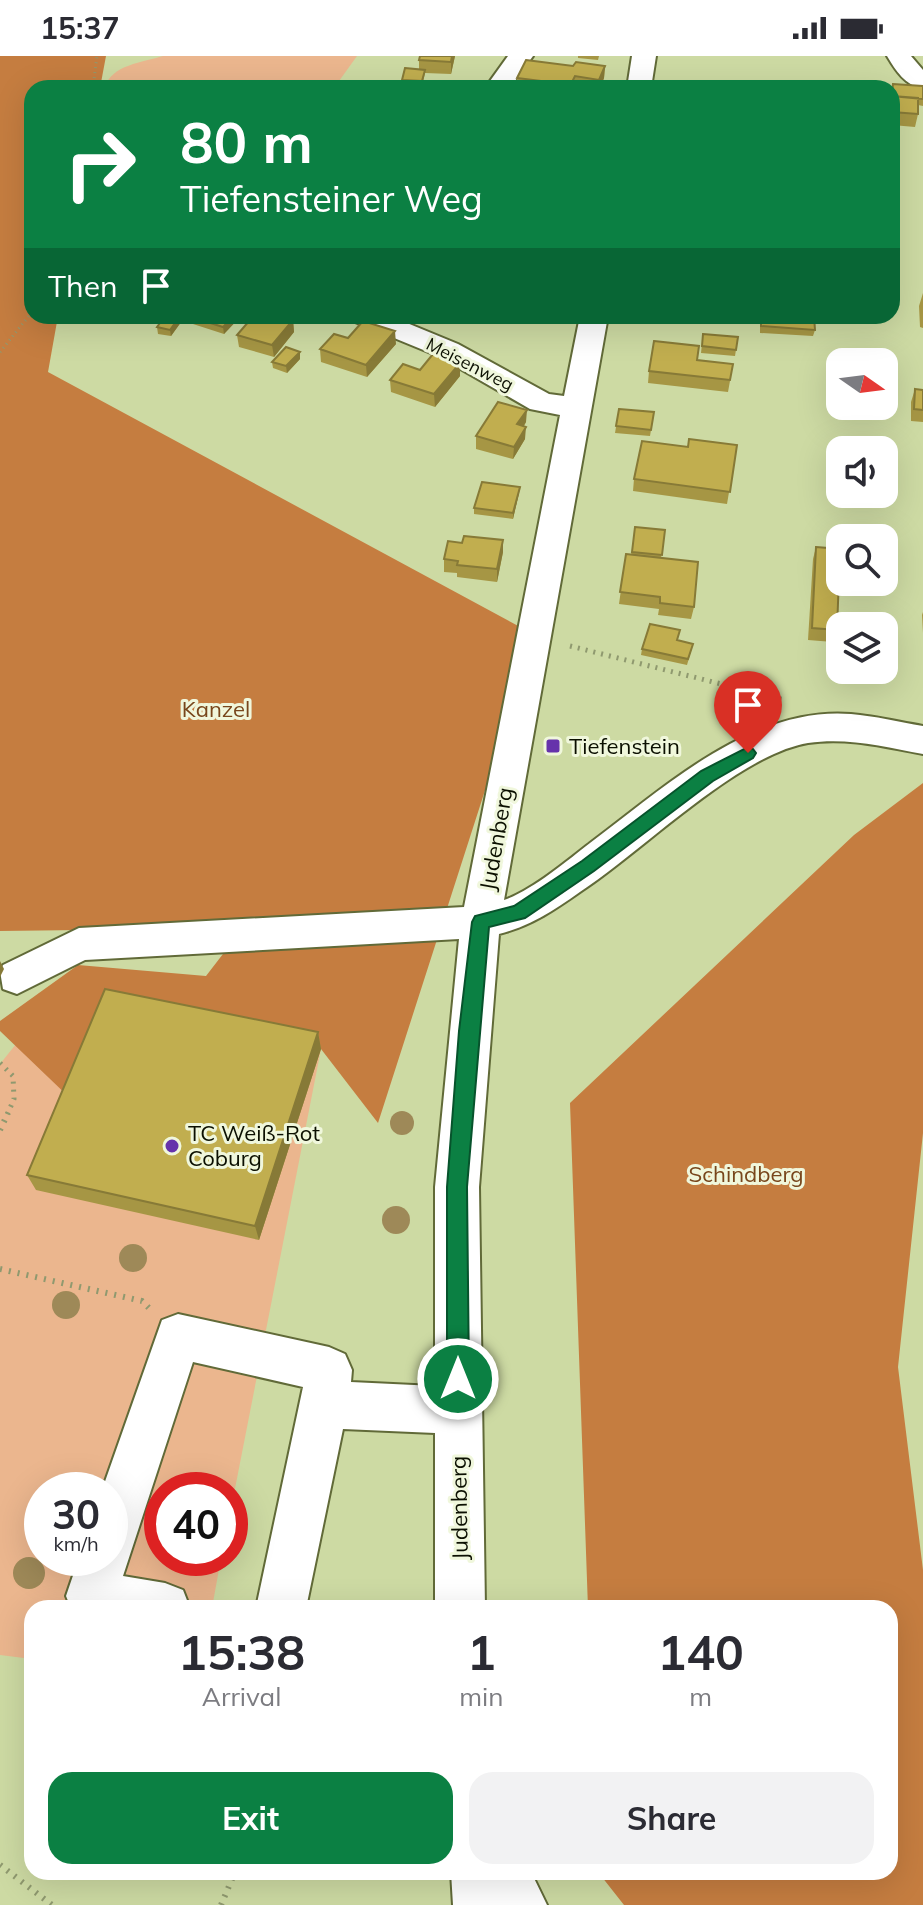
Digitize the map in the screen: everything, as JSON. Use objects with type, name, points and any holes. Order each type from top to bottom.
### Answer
[{"type":"street","points":[[503,80],[521,56]]},
{"type":"street","points":[[640,80],[644,56]]},
{"type":"street","points":[[899,56],[908,70],[923,82]]},
{"type":"street","name":"Meisenweg","points":[[385,324],[448,350],[541,402],[575,408]]},
{"type":"street","name":"Judenberg","points":[[460,1600],[457,1187],[469,1031],[481,922],[592,324]]},
{"type":"street","points":[[17,977],[79,944],[481,922],[519,913],[588,866],[707,776],[768,742],[807,730],[850,727],[923,740]]},
{"type":"street","points":[[128,1486],[178,1336],[329,1370],[283,1600]]},
{"type":"street","points":[[324,1404],[458,1411]]},
{"type":"street","points":[[98,1576],[91,1596],[116,1600]]},
{"type":"street","points":[[479,1880],[481,1905]]},
{"type":"street","points":[[505,1880],[519,1905]]},
{"type":"path","points":[[94,80],[97,56]]},
{"type":"path","points":[[0,352],[24,322]]},
{"type":"path","points":[[534,637],[787,700]]},
{"type":"path","points":[[0,1063],[13,1076],[14,1099],[0,1130]]},
{"type":"path","points":[[0,1269],[142,1301],[178,1336]]},
{"type":"path","points":[[0,1865],[52,1905]]},
{"type":"path","points":[[221,1905],[232,1880]]},
{"type":"shaded area","points":[[163,56],[357,56],[340,80],[108,80],[121,69]]},
{"type":"shaded area","points":[[49,1003],[321,1049],[238,1472],[144,1472],[144,1576],[218,1576],[213,1600],[24,1600],[24,1658],[0,1655],[0,1064]]},
{"type":"green space","name":"Kanzel","points":[[0,56],[106,56],[102,80],[24,80],[24,324],[57,324],[48,372],[535,635],[378,1123],[321,1049],[73,1101],[0,1031],[0,1021],[78,965],[206,976],[243,928],[0,931]]},
{"type":"green space","name":"Schindberg","points":[[923,783],[923,1133],[898,1367],[923,1570],[923,1905],[624,1905],[604,1880],[898,1880],[898,1600],[588,1600],[570,1103],[854,835]]},
{"type":"building","points":[[420,56],[452,56],[451,62],[419,60]]},
{"type":"building","points":[[526,60],[573,66],[576,62],[605,66],[599,80],[575,76],[573,80],[517,78]]},
{"type":"building","points":[[405,68],[425,70],[422,80],[402,80]]},
{"type":"building","points":[[900,84],[923,86],[923,99],[900,97]]},
{"type":"building","points":[[900,97],[918,98],[918,114],[900,113]]},
{"type":"building","points":[[159,324],[174,324],[170,330],[157,327]]},
{"type":"building","points":[[247,324],[290,324],[272,345],[237,335]]},
{"type":"building","points":[[360,324],[373,324],[395,331],[366,365],[320,349],[334,334],[348,338]]},
{"type":"building","points":[[815,324],[815,330],[761,326]]},
{"type":"building","points":[[703,334],[738,337],[736,350],[702,346]]},
{"type":"building","points":[[654,341],[699,346],[697,360],[733,364],[730,380],[649,371]]},
{"type":"building","points":[[286,347],[300,352],[286,366],[272,362]]},
{"type":"building","points":[[433,354],[460,363],[434,394],[390,380],[403,364],[420,370]]},
{"type":"building","points":[[915,389],[923,390],[923,410],[914,409]]},
{"type":"building","points":[[498,402],[527,410],[517,424],[526,427],[514,447],[476,436]]},
{"type":"building","points":[[619,409],[654,412],[651,430],[616,426]]},
{"type":"building","points":[[689,439],[737,445],[730,492],[634,479],[642,441],[688,447]]},
{"type":"building","points":[[482,482],[520,487],[513,513],[474,508]]},
{"type":"building","points":[[635,527],[665,530],[662,555],[632,552]]},
{"type":"building","points":[[464,536],[503,540],[497,569],[457,565],[458,561],[444,559],[448,541],[462,543]]},
{"type":"building","points":[[816,547],[826,548],[826,596],[838,596],[838,612],[826,612],[826,629],[812,628]]},
{"type":"building","points":[[626,554],[698,562],[694,607],[660,603],[660,597],[620,592]]},
{"type":"building","points":[[650,624],[680,630],[677,640],[693,644],[688,659],[642,649]]},
{"type":"building","name":"TC Weiß-Rot Coburg","points":[[105,989],[318,1032],[255,1226],[27,1175]]},
{"type":"place","name":"Tiefenstein","points":[[553,746]]},
{"type":"place","name":"TC Weiß-Rot Coburg","points":[[172,1146]]},
{"type":"route","points":[[458,1379],[457,1187],[481,922],[519,913],[588,866],[707,776],[748,753]]}]
